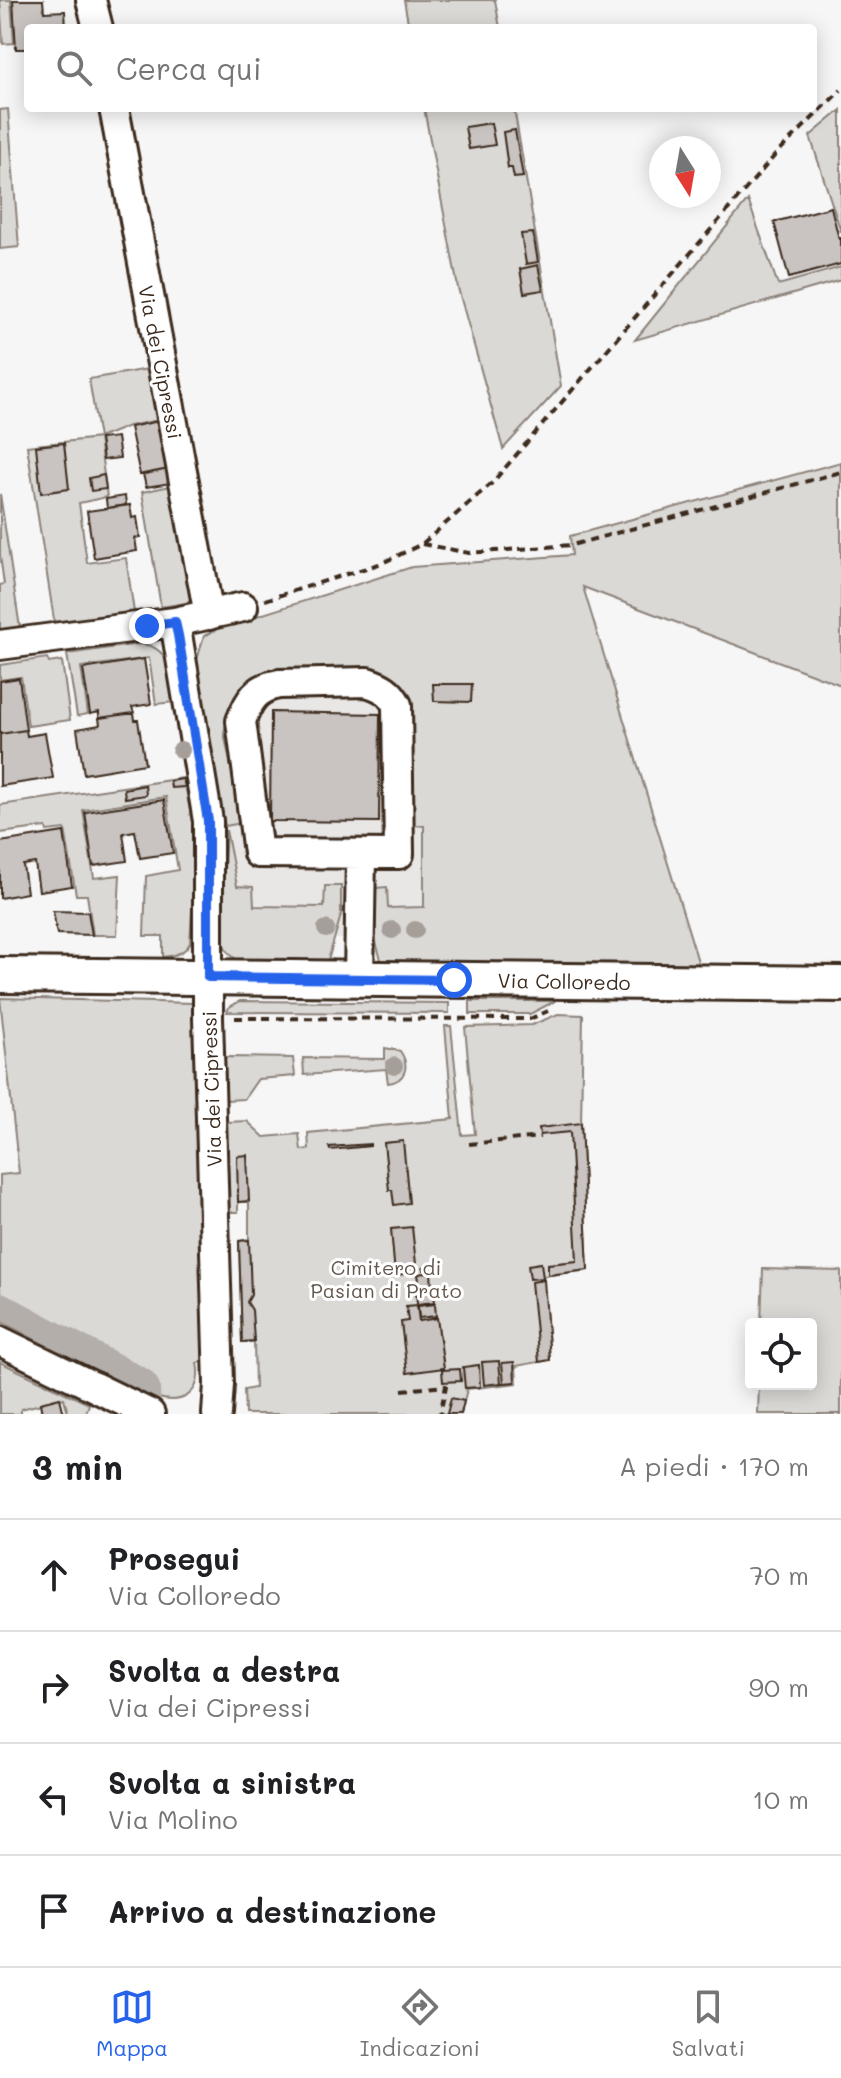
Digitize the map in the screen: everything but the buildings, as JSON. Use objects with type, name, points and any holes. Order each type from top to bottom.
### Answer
[{"type":"main road","name":"Via Colloredo","points":[[0,975],[841,984]]},
{"type":"street","points":[[91,0],[97,24]]},
{"type":"street","name":"Via dei Cipressi","points":[[115,112],[209,615]]},
{"type":"street","points":[[0,645],[175,622],[243,607]]},
{"type":"street","name":"Via dei Cipressi","points":[[175,622],[208,821],[208,1018],[219,1384],[217,1414]]},
{"type":"street","points":[[367,682],[381,686],[391,694],[399,719],[399,854],[361,854],[258,853],[241,721],[254,695],[265,686],[367,682]]},
{"type":"street","points":[[359,979],[361,854]]},
{"type":"street","points":[[0,1341],[144,1411]]},
{"type":"path","points":[[243,607],[382,563],[422,544],[492,483],[777,153],[841,90]]},
{"type":"path","points":[[422,544],[469,553],[572,545],[841,472]]},
{"type":"path","points":[[208,1018],[530,1019],[557,1007]]},
{"type":"path","points":[[469,1144],[540,1137]]},
{"type":"path","points":[[422,1269],[435,1267],[436,1272]]},
{"type":"path","points":[[402,1390],[446,1386],[440,1414]]},
{"type":"shaded area","points":[[425,597],[423,940],[247,938],[200,694]]},
{"type":"green space","points":[[0,0],[11,0],[14,43],[3,44]]},
{"type":"green space","points":[[404,0],[495,0],[499,24],[408,24]]},
{"type":"green space","points":[[8,109],[19,247],[0,249],[0,110]]},
{"type":"green space","points":[[841,110],[841,232],[810,136]]},
{"type":"green space","points":[[425,112],[515,112],[561,386],[503,449],[458,288]]},
{"type":"green space","points":[[748,200],[778,285],[841,267],[841,280],[635,340]]},
{"type":"green space","points":[[154,368],[163,419],[129,426],[99,438],[89,379]]},
{"type":"green space","points":[[99,438],[107,497],[79,503],[87,563],[126,558],[134,612],[55,626],[27,446]]},
{"type":"green space","points":[[841,462],[841,685],[583,587],[700,968],[382,963],[375,939],[375,888],[387,887],[388,908],[424,907],[424,826],[406,824],[403,694],[268,676],[229,714],[224,732],[242,823],[225,826],[195,667],[204,636],[219,628],[412,567],[572,555],[570,536]]},
{"type":"green space","points":[[175,485],[193,597],[186,603],[161,607],[142,492]]},
{"type":"green space","points":[[0,494],[20,628],[0,631],[0,585],[4,584],[0,555]]},
{"type":"green space","points":[[139,644],[150,646],[164,656],[170,672],[174,702],[156,704],[149,658],[81,667],[88,714],[77,716],[67,654]]},
{"type":"green space","points":[[47,658],[49,663],[62,661],[70,720],[28,726],[21,677],[0,680],[0,665]]},
{"type":"green space","points":[[184,778],[196,844],[190,943],[175,955],[163,957],[163,936],[144,936],[146,876],[178,870],[166,797],[83,810],[94,878],[120,875],[117,935],[93,935],[87,895],[76,895],[65,829],[47,831],[46,827],[0,833],[0,805]]},
{"type":"green space","points":[[226,830],[237,886],[253,887],[254,906],[324,907],[325,886],[341,886],[341,915],[327,964],[239,961],[228,952],[221,932]]},
{"type":"green space","points":[[0,998],[193,1003],[203,1361],[197,1363],[197,1382],[189,1395],[174,1400],[155,1397],[0,1321],[0,1175],[19,1173]]},
{"type":"green space","points":[[240,1001],[449,1003],[449,1013],[227,1012],[229,1007]]},
{"type":"green space","points":[[470,1001],[555,1001],[530,1014],[470,1014]]},
{"type":"green space","name":"Cimitero di Pasian di Prato","points":[[558,1014],[583,1015],[581,1124],[588,1270],[543,1276],[550,1360],[516,1366],[517,1383],[467,1389],[461,1414],[245,1414],[244,1390],[255,1388],[254,1342],[242,1342],[239,1241],[249,1239],[249,1202],[238,1202],[238,1212],[229,1212],[227,1122],[247,1121],[264,1137],[299,1134],[301,1150],[309,1149],[308,1133],[453,1119],[445,1026],[451,1026],[462,1135],[475,1134],[465,1027],[532,1025]]},
{"type":"green space","points":[[385,1048],[400,1051],[405,1062],[402,1076],[394,1082],[388,1083],[386,1069],[304,1075],[303,1058],[385,1059]]},
{"type":"green space","points":[[225,1057],[293,1058],[295,1076],[258,1079],[244,1099],[226,1100]]},
{"type":"green space","points":[[763,1269],[841,1271],[841,1414],[758,1414],[759,1390],[817,1390],[817,1318],[761,1318]]},
{"type":"green space","points":[[0,1362],[89,1404],[86,1414],[68,1414],[64,1398],[21,1409],[21,1414],[0,1414]]},
{"type":"waterway","points":[[0,1305],[142,1381],[147,1387],[148,1414]]},
{"type":"route","points":[[147,626],[175,622],[178,635],[208,821],[208,977],[454,980]]}]
